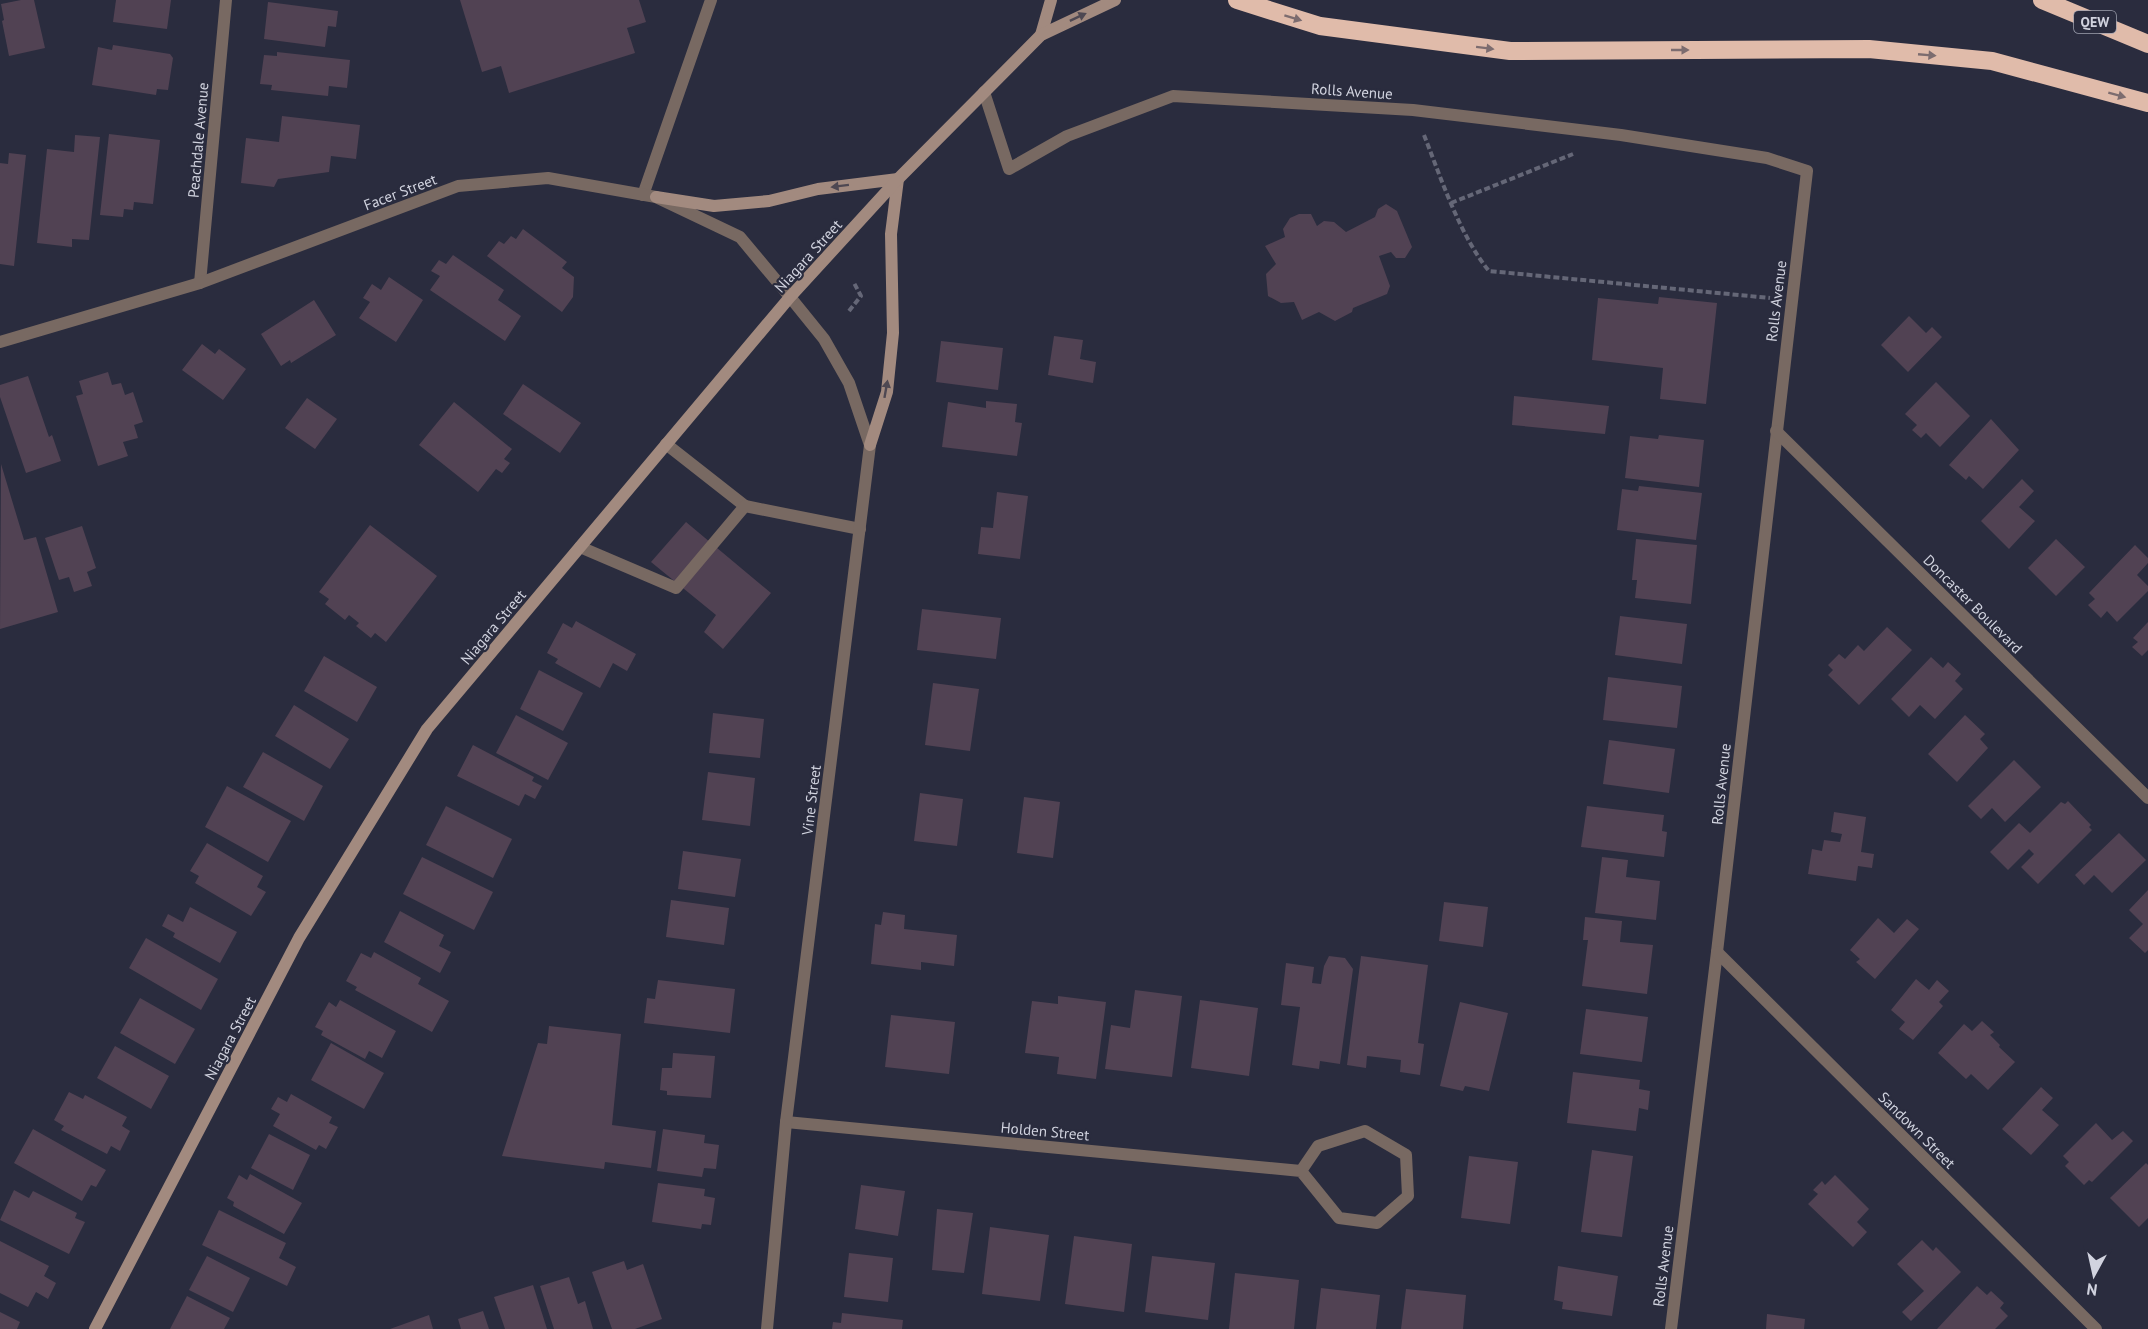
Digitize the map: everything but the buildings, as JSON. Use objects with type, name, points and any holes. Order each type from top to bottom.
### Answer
[{"type":"highway","points":[[1237,0],[1320,26],[1510,51],[1869,49],[1992,61],[2148,103]]},
{"type":"highway","name":"QEW","points":[[2042,0],[2148,44]]},
{"type":"main road","name":"Niagara Street","points":[[1041,35],[1051,0]]},
{"type":"main road","name":"Niagara Street","points":[[95,1329],[299,938],[427,729],[790,297],[898,179],[1041,35],[1114,0]]},
{"type":"main road","points":[[650,196],[714,206],[769,201],[818,189],[898,179],[891,234],[892,333],[887,392],[870,445]]},
{"type":"street","name":"Peachdale Avenue","points":[[200,283],[226,0]]},
{"type":"street","points":[[650,196],[711,0]]},
{"type":"street","name":"Rolls Avenue","points":[[984,92],[1009,169],[1067,136],[1173,96],[1413,110],[1621,135],[1767,158],[1807,171],[1671,1329]]},
{"type":"street","name":"Facer Street","points":[[0,342],[200,283],[458,186],[548,178],[650,196],[740,237],[790,297]]},
{"type":"street","name":"Vine Street","points":[[767,1329],[786,1122],[870,445],[849,382],[824,339],[790,297]]},
{"type":"street","name":"Doncaster Boulevard","points":[[1776,431],[2148,798]]},
{"type":"street","points":[[666,444],[746,506],[860,529]]},
{"type":"street","points":[[580,547],[676,588],[746,506]]},
{"type":"street","name":"Sandown Street","points":[[1717,952],[2096,1329]]},
{"type":"street","name":"Holden Street","points":[[786,1122],[1301,1171]]},
{"type":"street","points":[[1365,1131],[1406,1155],[1408,1196],[1377,1223],[1339,1218],[1301,1171],[1318,1146],[1365,1131]]},
{"type":"path","points":[[1413,110],[1451,203],[1478,258],[1489,271],[1791,300]]},
{"type":"path","points":[[1451,203],[1579,152]]},
{"type":"path","points":[[849,311],[861,296],[854,283]]}]
